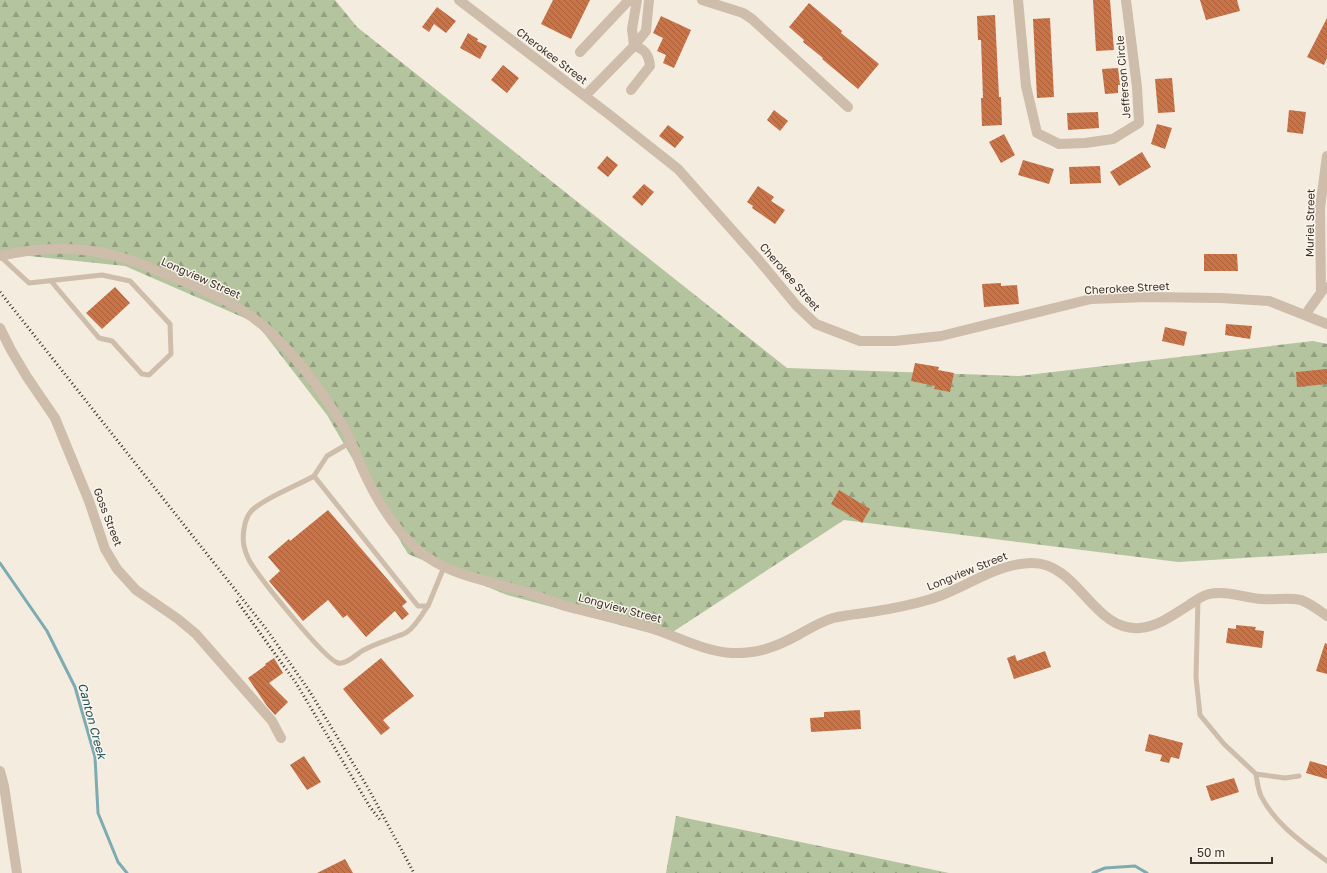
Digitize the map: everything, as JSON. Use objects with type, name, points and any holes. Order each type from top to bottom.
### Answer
[{"type":"street","name":"Cherokee Street","points":[[459,0],[678,169],[757,258],[796,305],[816,324],[860,341],[895,341],[941,336],[1092,299],[1147,297],[1229,298],[1268,301],[1305,314],[1327,324]]},
{"type":"street","points":[[580,52],[629,0]]},
{"type":"street","points":[[634,46],[632,29],[636,0]]},
{"type":"street","points":[[585,96],[634,46],[646,31],[650,0]]},
{"type":"street","points":[[702,0],[743,14],[752,19],[848,107]]},
{"type":"street","name":"Jefferson Circle","points":[[1018,0],[1026,86],[1037,134],[1059,144],[1085,143],[1113,139],[1139,123],[1137,87],[1126,0]]},
{"type":"street","points":[[631,90],[650,66],[649,56],[641,48],[634,46]]},
{"type":"street","name":"Muriel Street","points":[[1324,287],[1320,208],[1327,156]]},
{"type":"street","name":"Longview Street","points":[[0,256],[47,249],[81,250],[106,254],[130,260],[195,286],[237,306],[266,328],[294,358],[323,395],[346,430],[369,484],[409,542],[422,553],[444,567],[464,575],[529,593],[567,607],[605,615],[655,629],[710,649],[732,653],[769,650],[833,618],[909,606],[937,598],[1010,565],[1038,563],[1048,566],[1061,574],[1078,588],[1103,615],[1115,623],[1128,628],[1150,626],[1167,619],[1198,599],[1214,593],[1261,599],[1292,598],[1312,605],[1327,616]]},
{"type":"street","points":[[1305,314],[1324,287]]},
{"type":"street","name":"Goss Street","points":[[0,328],[27,377],[55,418],[86,494],[105,549],[117,569],[136,590],[178,619],[196,634],[272,721],[281,738]]},
{"type":"street","points":[[0,771],[4,786],[17,873]]},
{"type":"lane","points":[[0,256],[29,283],[102,275],[130,281],[170,324],[171,354],[149,375],[142,374],[112,341],[99,338],[51,281]]},
{"type":"lane","points":[[351,442],[328,456],[314,476],[268,499],[249,513],[243,536],[244,547],[250,561],[292,617],[332,660],[339,663],[343,663],[363,650],[376,644],[406,633],[416,623],[428,606],[444,567]]},
{"type":"lane","points":[[314,476],[418,606],[428,606]]},
{"type":"lane","points":[[1198,599],[1196,676],[1200,715],[1224,744],[1256,774],[1261,795],[1271,811],[1290,832],[1327,861]]},
{"type":"lane","points":[[1256,774],[1285,778],[1299,776]]},
{"type":"green space","points":[[0,0],[335,0],[357,27],[787,368],[1019,376],[1313,341],[1327,344],[1327,553],[1178,562],[844,520],[665,637],[507,595],[408,554],[327,415],[256,323],[125,266],[0,253]]},
{"type":"green space","points":[[676,816],[949,873],[666,873]]},
{"type":"building","points":[[553,0],[590,0],[571,39],[541,24]]},
{"type":"building","points":[[1093,0],[1110,0],[1114,50],[1096,51]]},
{"type":"building","points":[[1200,0],[1237,0],[1240,11],[1206,20]]},
{"type":"building","points":[[809,3],[842,31],[841,33],[879,64],[858,89],[803,42],[804,40],[789,27]]},
{"type":"building","points":[[437,7],[456,21],[446,33],[434,24],[429,32],[422,27]]},
{"type":"building","points":[[995,15],[999,97],[1001,97],[1002,125],[982,126],[981,98],[983,98],[981,40],[978,40],[977,16]]},
{"type":"building","points":[[661,16],[691,30],[674,68],[663,63],[666,55],[657,51],[663,38],[653,33]]},
{"type":"building","points":[[1050,18],[1054,97],[1037,98],[1033,19]]},
{"type":"building","points":[[1327,18],[1327,58],[1324,65],[1307,57]]},
{"type":"building","points":[[468,33],[478,39],[477,41],[487,46],[480,59],[460,48]]},
{"type":"building","points":[[503,65],[519,78],[507,93],[491,80]]},
{"type":"building","points":[[1118,68],[1120,85],[1118,85],[1118,93],[1105,94],[1102,69]]},
{"type":"building","points":[[1172,78],[1175,112],[1158,113],[1155,79]]},
{"type":"building","points":[[774,110],[788,121],[780,131],[767,120]]},
{"type":"building","points":[[1289,110],[1306,112],[1303,134],[1287,132]]},
{"type":"building","points":[[1098,112],[1099,128],[1068,130],[1067,113]]},
{"type":"building","points":[[1157,124],[1172,128],[1165,149],[1151,144]]},
{"type":"building","points":[[668,125],[684,137],[675,148],[659,136]]},
{"type":"building","points":[[1004,134],[1015,155],[1001,163],[989,142]]},
{"type":"building","points":[[1142,152],[1151,167],[1119,186],[1110,172]]},
{"type":"building","points":[[607,156],[618,165],[608,177],[597,168]]},
{"type":"building","points":[[1023,160],[1054,169],[1049,184],[1018,175]]},
{"type":"building","points":[[1100,166],[1101,183],[1070,184],[1069,167]]},
{"type":"building","points":[[644,184],[654,192],[642,206],[632,197]]},
{"type":"building","points":[[758,186],[774,197],[771,201],[785,210],[775,224],[752,208],[753,206],[747,202]]},
{"type":"building","points":[[1204,254],[1237,254],[1238,271],[1204,271]]},
{"type":"building","points":[[1001,283],[1001,286],[1017,285],[1019,304],[984,307],[982,284]]},
{"type":"building","points":[[115,287],[130,303],[102,329],[86,313]]},
{"type":"building","points":[[1226,324],[1252,326],[1250,339],[1225,335]]},
{"type":"building","points":[[1165,327],[1187,332],[1184,346],[1162,341]]},
{"type":"building","points":[[915,363],[939,367],[938,370],[954,373],[950,392],[934,389],[935,386],[911,381]]},
{"type":"building","points":[[1327,369],[1327,384],[1297,387],[1296,372]]},
{"type":"building","points":[[839,490],[870,509],[862,523],[831,504]]},
{"type":"building","points":[[328,510],[407,602],[402,606],[409,614],[402,620],[395,611],[366,637],[347,615],[343,618],[328,600],[303,621],[269,581],[280,571],[268,557],[289,539],[290,541]]},
{"type":"building","points":[[1236,625],[1256,627],[1255,630],[1264,631],[1262,648],[1226,643],[1228,628],[1236,629]]},
{"type":"building","points":[[1325,643],[1327,644],[1327,674],[1316,671]]},
{"type":"building","points":[[1045,651],[1051,667],[1014,679],[1007,658],[1015,655],[1017,661]]},
{"type":"building","points":[[274,658],[283,673],[269,683],[288,702],[275,715],[248,678]]},
{"type":"building","points":[[381,658],[414,696],[383,720],[390,728],[381,735],[343,689]]},
{"type":"building","points":[[860,710],[861,729],[811,732],[810,718],[824,717],[824,712]]},
{"type":"building","points":[[1149,734],[1183,743],[1179,759],[1171,757],[1169,763],[1160,761],[1162,755],[1145,751]]},
{"type":"building","points":[[304,756],[321,782],[307,790],[290,765]]},
{"type":"building","points":[[1310,761],[1327,766],[1327,779],[1306,773]]},
{"type":"building","points":[[1234,778],[1239,792],[1211,801],[1206,786]]},
{"type":"building","points":[[345,859],[353,873],[317,873]]},
{"type":"waterway","name":"Canton Creek","points":[[0,563],[47,631],[75,687],[95,757],[98,813],[118,862],[127,873]]},
{"type":"waterway","name":"Canton Creek","points":[[1093,873],[1105,868],[1135,866],[1147,873]]},
{"type":"railway","points":[[0,292],[267,630],[310,692],[368,788],[414,873]]},
{"type":"railway","points":[[237,601],[296,683],[370,807],[381,821]]}]
